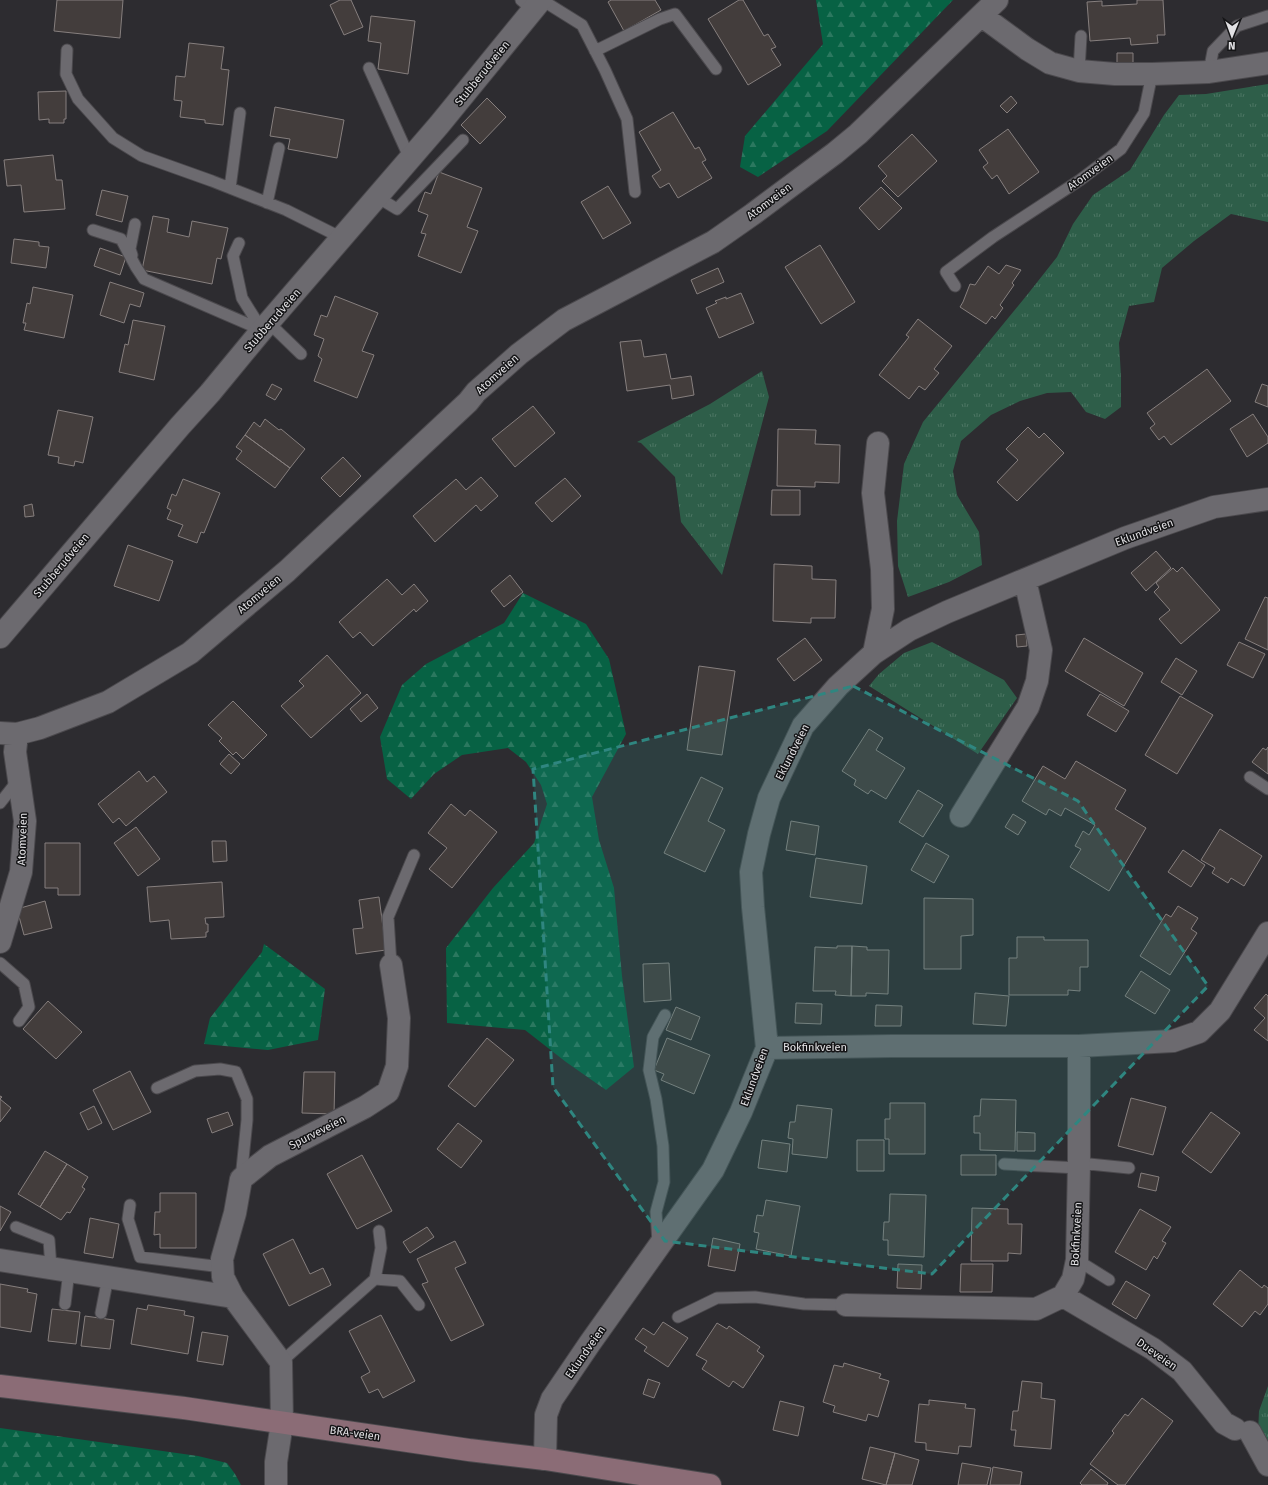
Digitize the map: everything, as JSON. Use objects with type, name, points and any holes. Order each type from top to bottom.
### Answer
[{"type":"main road","name":"BRA-veien","points":[[0,1386],[176,1407],[469,1450],[545,1459],[710,1485]]},
{"type":"street","name":"Stubberudveien","points":[[0,637],[410,159],[534,2]]},
{"type":"street","name":"Atomveien","points":[[0,942],[21,872],[25,821],[15,752],[9,733],[40,728],[108,702],[190,653],[287,571],[468,402],[476,392],[519,354],[564,320],[713,242],[753,214],[858,134],[989,5],[1027,49],[1050,63],[1079,71],[1116,74],[1209,72],[1268,63]]},
{"type":"street","points":[[874,653],[883,609],[882,570],[873,493],[878,443]]},
{"type":"street","name":"Eklundveien","points":[[545,1459],[546,1415],[552,1399],[713,1170],[741,1112],[767,1048],[753,914],[751,872],[759,834],[769,798],[803,726],[838,686],[874,653],[909,630],[934,618],[1125,538],[1214,507],[1268,499]]},
{"type":"street","points":[[961,816],[1028,707],[1037,681],[1041,650],[1025,580]]},
{"type":"street","name":"Bokfinkveien","points":[[767,1048],[1079,1046],[1173,1041],[1199,1032],[1220,1011],[1268,933]]},
{"type":"street","name":"Spurveveien","points":[[241,1179],[270,1156],[365,1107],[388,1092],[398,1066],[399,1018],[391,965]]},
{"type":"street","name":"Bokfinkveien","points":[[1063,1296],[1073,1279],[1077,1260],[1079,1046]]},
{"type":"street","points":[[241,1179],[235,1213],[222,1259],[223,1277],[233,1297],[281,1362],[282,1423],[276,1462],[276,1485]]},
{"type":"street","points":[[0,1260],[233,1297]]},
{"type":"street","points":[[846,1305],[1036,1309],[1063,1296]]},
{"type":"street","name":"Dueveien","points":[[1063,1296],[1153,1349],[1182,1371],[1224,1424],[1242,1431],[1268,1465]]},
{"type":"lane","points":[[534,2],[582,24],[627,119],[635,192]]},
{"type":"lane","points":[[595,51],[660,19],[675,14],[716,69]]},
{"type":"lane","points":[[1209,72],[1213,51],[1237,26],[1268,16]]},
{"type":"lane","points":[[1079,71],[1081,36]]},
{"type":"lane","points":[[67,50],[66,74],[78,99],[113,138],[142,156],[286,210],[342,238]]},
{"type":"lane","points":[[369,68],[410,159]]},
{"type":"lane","name":"Atomveien","points":[[955,286],[946,272],[993,237],[1080,180],[1122,149],[1144,113],[1152,74]]},
{"type":"lane","points":[[230,188],[240,113]]},
{"type":"lane","points":[[377,197],[397,209],[463,140]]},
{"type":"lane","points":[[267,203],[279,148]]},
{"type":"lane","points":[[135,224],[130,249],[136,267]]},
{"type":"lane","points":[[93,230],[121,238],[136,267],[144,278],[265,327]]},
{"type":"lane","points":[[239,243],[233,256],[242,298],[265,327],[301,354]]},
{"type":"lane","points":[[1250,777],[1268,789]]},
{"type":"lane","points":[[0,803],[19,778]]},
{"type":"lane","points":[[391,965],[388,917],[414,855]]},
{"type":"lane","points":[[0,963],[24,984],[29,1007],[19,1021]]},
{"type":"lane","points":[[658,1248],[656,1212],[664,1182],[663,1146],[656,1099],[649,1070],[653,1037],[665,1015]]},
{"type":"lane","points":[[157,1088],[195,1071],[220,1069],[236,1072],[247,1099],[247,1120],[241,1179]]},
{"type":"lane","points":[[1004,1164],[1129,1168]]},
{"type":"lane","points":[[130,1205],[128,1219],[140,1257],[222,1267]]},
{"type":"lane","points":[[16,1227],[49,1240],[60,1270],[65,1304]]},
{"type":"lane","points":[[281,1362],[375,1279],[381,1248],[379,1231]]},
{"type":"lane","points":[[1077,1260],[1109,1280]]},
{"type":"lane","points":[[101,1313],[108,1277]]},
{"type":"lane","points":[[375,1279],[400,1281],[419,1305]]},
{"type":"lane","points":[[678,1317],[717,1298],[755,1297],[804,1304],[846,1305]]},
{"type":"highlighted area","points":[[853,686],[1078,801],[1208,986],[932,1274],[665,1241],[553,1087],[533,769]]},
{"type":"green space","points":[[816,0],[953,0],[827,131],[758,177],[740,167],[745,136],[823,44]]},
{"type":"green space","points":[[1268,84],[1268,222],[1231,214],[1194,241],[1162,268],[1154,302],[1129,306],[1119,343],[1121,407],[1105,419],[1086,412],[1071,392],[1047,393],[1020,401],[991,415],[961,441],[953,471],[957,495],[979,532],[982,565],[949,582],[908,597],[898,566],[897,521],[904,464],[923,422],[1057,257],[1073,224],[1093,195],[1130,170],[1164,115],[1179,95],[1206,94]]},
{"type":"green space","points":[[762,371],[769,397],[722,575],[681,522],[675,477],[641,443],[637,442],[710,404]]},
{"type":"green space","points":[[523,593],[586,624],[609,659],[626,734],[592,797],[599,840],[614,888],[622,976],[634,1067],[606,1090],[566,1062],[525,1030],[447,1023],[446,948],[493,888],[534,843],[547,804],[541,785],[526,762],[508,748],[462,755],[434,774],[411,799],[387,779],[380,737],[402,685],[426,664],[504,623]]},
{"type":"green space","points":[[932,642],[1004,680],[1017,698],[978,754],[869,686],[879,674],[904,653]]},
{"type":"green space","points":[[264,944],[325,989],[318,1040],[268,1050],[204,1044],[210,1018],[262,952]]},
{"type":"green space","points":[[1268,1386],[1268,1452],[1258,1433],[1259,1411]]},
{"type":"green space","points":[[0,1428],[198,1456],[227,1463],[241,1485],[0,1485]]},
{"type":"building","points":[[57,0],[123,0],[120,38],[54,31]]},
{"type":"building","points":[[340,0],[351,0],[363,27],[344,35],[330,5]]},
{"type":"building","points":[[611,0],[655,0],[661,10],[624,31],[608,2]]},
{"type":"building","points":[[739,0],[743,0],[764,36],[768,34],[776,47],[771,49],[781,65],[748,85],[708,19]]},
{"type":"building","points":[[1137,0],[1163,0],[1165,35],[1157,35],[1158,43],[1131,45],[1130,38],[1090,41],[1087,2],[1102,1],[1102,6],[1137,4]]},
{"type":"building","points":[[371,16],[415,21],[408,74],[378,69],[381,43],[368,41]]},
{"type":"building","points":[[189,43],[224,47],[221,69],[229,70],[223,125],[205,123],[205,120],[180,117],[182,101],[174,100],[176,76],[185,77]]},
{"type":"building","points":[[1117,53],[1133,53],[1133,64],[1117,63]]},
{"type":"building","points":[[66,91],[66,119],[64,119],[64,123],[49,123],[49,119],[39,120],[38,92]]},
{"type":"building","points":[[1011,96],[1017,103],[1007,113],[1000,106]]},
{"type":"building","points":[[487,98],[506,117],[480,144],[461,125]]},
{"type":"building","points":[[275,107],[344,120],[337,158],[288,149],[290,139],[270,136]]},
{"type":"building","points":[[673,112],[695,149],[699,147],[706,160],[702,162],[712,178],[678,198],[669,183],[660,188],[652,176],[661,170],[639,132]]},
{"type":"building","points":[[1008,129],[1039,172],[1009,194],[997,175],[992,179],[983,167],[988,163],[979,150]]},
{"type":"building","points":[[912,134],[937,161],[898,197],[882,181],[887,176],[878,166]]},
{"type":"building","points":[[53,155],[56,180],[62,180],[65,209],[24,212],[21,185],[7,186],[4,160]]},
{"type":"building","points":[[439,172],[482,188],[467,227],[478,231],[461,273],[418,256],[426,234],[421,233],[428,215],[418,211],[425,192],[431,194]]},
{"type":"building","points":[[608,186],[631,223],[603,239],[581,202]]},
{"type":"building","points":[[881,187],[902,208],[879,230],[859,208]]},
{"type":"building","points":[[102,190],[128,196],[122,222],[96,215]]},
{"type":"building","points":[[153,216],[169,219],[167,232],[189,237],[192,221],[228,228],[221,259],[217,258],[212,284],[142,270]]},
{"type":"building","points":[[14,239],[39,242],[39,246],[49,247],[46,268],[11,263]]},
{"type":"building","points":[[820,245],[855,302],[821,324],[785,267]]},
{"type":"building","points":[[100,248],[126,257],[120,275],[94,266]]},
{"type":"building","points":[[1006,265],[1021,270],[1012,283],[1014,285],[1000,305],[1003,308],[995,319],[992,316],[986,324],[960,307],[970,284],[975,285],[988,266],[999,274]]},
{"type":"building","points":[[718,268],[724,282],[697,294],[691,280]]},
{"type":"building","points":[[110,282],[144,293],[140,307],[130,304],[124,323],[100,315]]},
{"type":"building","points":[[33,287],[73,295],[64,338],[24,330],[26,323],[23,323],[27,303],[30,304]]},
{"type":"building","points":[[741,293],[754,323],[719,338],[706,308],[717,303],[715,301],[726,297],[726,299]]},
{"type":"building","points":[[335,296],[378,313],[362,351],[374,355],[357,398],[314,381],[322,359],[318,356],[324,339],[314,335],[321,315],[327,317]]},
{"type":"building","points":[[918,319],[952,346],[934,369],[939,373],[925,390],[919,386],[909,399],[879,375],[909,337],[906,335]]},
{"type":"building","points":[[133,320],[165,326],[154,380],[119,372],[125,344],[128,345]]},
{"type":"building","points":[[641,340],[644,357],[666,354],[671,379],[691,376],[694,395],[672,399],[670,385],[627,391],[620,342]]},
{"type":"building","points":[[1207,369],[1231,401],[1171,445],[1164,436],[1159,440],[1150,428],[1155,424],[1147,413]]},
{"type":"building","points":[[272,384],[282,389],[275,400],[266,395]]},
{"type":"building","points":[[1262,384],[1268,386],[1268,407],[1255,402]]},
{"type":"building","points":[[533,406],[555,433],[515,467],[492,439]]},
{"type":"building","points":[[58,410],[93,417],[83,463],[75,461],[74,466],[58,463],[59,457],[48,455]]},
{"type":"building","points":[[1253,414],[1268,437],[1268,443],[1247,457],[1230,429]]},
{"type":"building","points":[[265,419],[279,430],[281,429],[305,449],[290,468],[245,435],[254,422],[260,427]]},
{"type":"building","points":[[1028,427],[1039,438],[1044,433],[1064,453],[1017,501],[997,482],[1018,460],[1006,449]]},
{"type":"building","points":[[778,429],[816,430],[815,444],[840,445],[839,483],[815,482],[815,487],[777,486]]},
{"type":"building","points":[[245,435],[290,468],[275,488],[236,459],[242,451],[236,447]]},
{"type":"building","points":[[343,457],[361,476],[340,497],[321,478]]},
{"type":"building","points":[[481,477],[498,496],[481,511],[476,505],[435,542],[413,516],[456,479],[466,490]]},
{"type":"building","points":[[565,478],[581,496],[552,522],[535,503]]},
{"type":"building","points":[[183,479],[220,493],[204,533],[201,532],[197,543],[178,536],[183,525],[167,519],[171,510],[167,508],[172,494],[176,496]]},
{"type":"building","points":[[772,490],[800,490],[800,515],[771,515]]},
{"type":"building","points":[[32,504],[34,516],[25,517],[24,506]]},
{"type":"building","points":[[128,545],[173,561],[159,601],[114,586]]},
{"type":"building","points":[[1156,551],[1171,568],[1146,591],[1131,573]]},
{"type":"building","points":[[774,564],[812,566],[812,579],[836,580],[835,618],[811,618],[811,623],[773,621]]},
{"type":"building","points":[[1182,567],[1220,610],[1181,644],[1159,619],[1170,610],[1154,592],[1159,587],[1156,583],[1173,568],[1177,572]]},
{"type":"building","points":[[510,575],[523,592],[504,607],[491,591]]},
{"type":"building","points":[[387,579],[402,595],[414,584],[428,601],[416,612],[414,609],[373,646],[360,632],[353,638],[339,622]]},
{"type":"building","points":[[1265,597],[1268,598],[1268,650],[1245,639]]},
{"type":"building","points":[[1026,634],[1027,646],[1017,647],[1016,635]]},
{"type":"building","points":[[805,638],[822,660],[794,681],[777,659]]},
{"type":"building","points":[[1084,638],[1143,673],[1124,706],[1065,671]]},
{"type":"building","points":[[1239,642],[1265,654],[1253,678],[1227,665]]},
{"type":"building","points":[[327,655],[361,693],[311,738],[281,706],[304,686],[299,681]]},
{"type":"building","points":[[1176,658],[1197,671],[1182,695],[1161,682]]},
{"type":"building","points":[[699,666],[735,671],[722,755],[687,750]]},
{"type":"building","points":[[367,694],[378,708],[361,722],[350,709]]},
{"type":"building","points":[[1100,694],[1129,711],[1116,732],[1087,715]]},
{"type":"building","points":[[1180,696],[1213,715],[1177,774],[1145,755]]},
{"type":"building","points":[[233,701],[267,735],[243,759],[236,752],[233,755],[219,741],[222,738],[208,725]]},
{"type":"building","points":[[869,729],[883,738],[876,750],[905,768],[886,799],[871,790],[868,794],[854,785],[856,780],[842,771]]},
{"type":"building","points":[[1268,747],[1268,774],[1252,762],[1263,748],[1266,750]]},
{"type":"building","points":[[229,754],[240,764],[231,774],[220,764]]},
{"type":"building","points":[[1076,761],[1126,790],[1115,809],[1146,828],[1109,891],[1070,867],[1081,849],[1075,846],[1083,831],[1089,835],[1095,825],[1065,808],[1061,816],[1049,809],[1046,815],[1022,801],[1043,766],[1065,779]]},
{"type":"building","points":[[139,771],[147,782],[154,776],[167,792],[126,826],[119,818],[113,823],[98,804]]},
{"type":"building","points":[[701,777],[723,788],[708,821],[725,830],[705,872],[664,853]]},
{"type":"building","points":[[918,790],[943,805],[923,837],[899,822]]},
{"type":"building","points":[[451,804],[465,816],[470,810],[497,832],[452,888],[429,869],[447,848],[428,833]]},
{"type":"building","points":[[1013,814],[1026,822],[1018,835],[1005,827]]},
{"type":"building","points":[[791,821],[819,826],[815,855],[786,850]]},
{"type":"building","points":[[136,827],[160,859],[138,876],[114,843]]},
{"type":"building","points":[[1220,829],[1262,856],[1244,886],[1231,878],[1228,883],[1212,873],[1215,868],[1201,860]]},
{"type":"building","points":[[212,841],[226,841],[227,861],[213,862]]},
{"type":"building","points":[[45,843],[80,843],[80,895],[58,895],[58,888],[45,888]]},
{"type":"building","points":[[926,843],[949,856],[934,883],[911,870]]},
{"type":"building","points":[[1183,850],[1205,865],[1191,887],[1168,872]]},
{"type":"building","points":[[816,858],[867,866],[862,904],[810,897]]},
{"type":"building","points":[[222,882],[224,917],[205,918],[206,924],[208,924],[208,932],[206,932],[206,937],[171,939],[169,920],[150,922],[147,887]]},
{"type":"building","points":[[379,897],[386,950],[356,954],[353,929],[363,928],[359,900]]},
{"type":"building","points":[[924,898],[973,899],[973,935],[961,936],[961,969],[924,969]]},
{"type":"building","points":[[45,901],[52,928],[24,935],[17,909]]},
{"type":"building","points":[[1178,906],[1198,918],[1191,929],[1197,933],[1170,975],[1140,956],[1166,914],[1171,917]]},
{"type":"building","points":[[1017,937],[1044,937],[1044,940],[1088,940],[1088,967],[1080,967],[1080,991],[1068,990],[1068,995],[1009,995],[1009,958],[1017,958]]},
{"type":"building","points":[[837,946],[852,946],[851,996],[835,995],[836,991],[813,991],[815,947],[837,948]]},
{"type":"building","points":[[852,946],[867,947],[867,950],[889,950],[888,994],[866,993],[866,996],[851,996]]},
{"type":"building","points":[[669,963],[671,1000],[644,1002],[643,964]]},
{"type":"building","points":[[1141,971],[1170,990],[1155,1014],[1125,996]]},
{"type":"building","points":[[975,993],[1009,996],[1006,1026],[973,1024]]},
{"type":"building","points":[[1266,994],[1268,996],[1268,1041],[1254,1030],[1265,1018],[1254,1008]]},
{"type":"building","points":[[48,1001],[82,1032],[56,1059],[23,1029]]},
{"type":"building","points":[[796,1003],[822,1004],[821,1024],[795,1023]]},
{"type":"building","points":[[876,1005],[902,1006],[901,1026],[875,1026]]},
{"type":"building","points":[[676,1007],[700,1017],[691,1040],[666,1030]]},
{"type":"building","points":[[487,1038],[514,1060],[475,1107],[448,1086]]},
{"type":"building","points":[[667,1038],[710,1055],[694,1094],[661,1080],[664,1074],[654,1070]]},
{"type":"building","points":[[130,1071],[151,1112],[113,1130],[93,1090]]},
{"type":"building","points":[[304,1072],[335,1072],[334,1114],[302,1113]]},
{"type":"building","points":[[1131,1098],[1166,1107],[1153,1155],[1118,1146]]},
{"type":"building","points":[[0,1099],[11,1108],[0,1122]]},
{"type":"building","points":[[981,1099],[1016,1100],[1015,1151],[980,1150],[980,1133],[974,1133],[974,1116],[980,1116]]},
{"type":"building","points":[[890,1103],[925,1103],[925,1154],[889,1154],[889,1139],[885,1139],[885,1119],[890,1119]]},
{"type":"building","points":[[797,1105],[832,1109],[827,1158],[792,1154],[793,1139],[788,1138],[790,1122],[795,1122]]},
{"type":"building","points":[[94,1106],[102,1123],[88,1130],[80,1113]]},
{"type":"building","points":[[228,1112],[233,1125],[212,1133],[207,1119]]},
{"type":"building","points":[[1211,1112],[1240,1133],[1211,1173],[1182,1152]]},
{"type":"building","points":[[458,1123],[482,1141],[461,1168],[437,1149]]},
{"type":"building","points":[[1017,1132],[1035,1133],[1035,1151],[1017,1151]]},
{"type":"building","points":[[762,1140],[790,1144],[787,1172],[758,1168]]},
{"type":"building","points":[[857,1140],[884,1140],[884,1171],[857,1171]]},
{"type":"building","points":[[45,1151],[67,1164],[40,1207],[18,1194]]},
{"type":"building","points":[[362,1155],[392,1211],[357,1229],[327,1174]]},
{"type":"building","points":[[961,1155],[996,1155],[996,1175],[961,1175]]},
{"type":"building","points":[[67,1164],[88,1177],[82,1187],[85,1189],[70,1213],[67,1212],[61,1220],[40,1207]]},
{"type":"building","points":[[1141,1173],[1159,1177],[1156,1191],[1138,1187]]},
{"type":"building","points":[[160,1193],[196,1193],[196,1248],[160,1248],[160,1234],[154,1235],[155,1212],[160,1212]]},
{"type":"building","points":[[890,1194],[926,1195],[924,1257],[888,1255],[888,1240],[883,1240],[884,1222],[889,1222]]},
{"type":"building","points":[[766,1200],[800,1206],[791,1256],[756,1249],[759,1233],[754,1232],[757,1215],[763,1216]]},
{"type":"building","points":[[0,1206],[11,1212],[0,1231]]},
{"type":"building","points":[[972,1208],[1008,1209],[1008,1224],[1022,1224],[1021,1254],[1008,1253],[1008,1261],[971,1261]]},
{"type":"building","points":[[1140,1209],[1171,1227],[1162,1241],[1166,1243],[1157,1259],[1154,1256],[1146,1270],[1115,1252]]},
{"type":"building","points":[[90,1218],[119,1224],[113,1258],[84,1253]]},
{"type":"building","points":[[427,1227],[434,1237],[410,1253],[403,1242]]},
{"type":"building","points":[[713,1238],[740,1244],[735,1271],[708,1266]]},
{"type":"building","points":[[293,1239],[310,1274],[323,1268],[331,1285],[289,1306],[263,1254]]},
{"type":"building","points":[[455,1241],[466,1263],[455,1268],[484,1325],[451,1341],[422,1284],[428,1282],[417,1259]]},
{"type":"building","points":[[898,1264],[922,1265],[921,1289],[897,1288]]},
{"type":"building","points":[[961,1264],[993,1264],[992,1292],[960,1292]]},
{"type":"building","points":[[1240,1270],[1262,1288],[1264,1285],[1268,1288],[1268,1304],[1260,1315],[1255,1311],[1242,1327],[1213,1304]]},
{"type":"building","points":[[1126,1281],[1150,1295],[1136,1319],[1112,1304]]},
{"type":"building","points":[[0,1284],[28,1289],[27,1292],[37,1294],[31,1332],[0,1327]]},
{"type":"building","points":[[148,1305],[185,1311],[184,1315],[194,1317],[188,1354],[131,1344],[137,1308],[147,1310]]},
{"type":"building","points":[[52,1309],[80,1312],[76,1344],[48,1341]]},
{"type":"building","points":[[381,1315],[415,1381],[383,1398],[378,1389],[369,1393],[361,1377],[370,1372],[349,1331]]},
{"type":"building","points":[[85,1316],[114,1320],[110,1349],[81,1346]]},
{"type":"building","points":[[663,1322],[688,1338],[668,1367],[644,1351],[647,1347],[635,1339],[643,1328],[654,1335]]},
{"type":"building","points":[[717,1323],[727,1329],[729,1326],[760,1347],[757,1351],[764,1356],[743,1388],[733,1381],[729,1387],[702,1369],[707,1361],[696,1355]]},
{"type":"building","points":[[202,1332],[228,1336],[223,1365],[197,1361]]},
{"type":"building","points":[[844,1363],[881,1374],[879,1378],[889,1381],[878,1417],[868,1414],[866,1421],[833,1412],[835,1406],[823,1402],[834,1365],[843,1367]]},
{"type":"building","points":[[648,1379],[660,1383],[654,1398],[643,1394]]},
{"type":"building","points":[[1022,1381],[1042,1383],[1041,1398],[1055,1400],[1051,1449],[1014,1446],[1016,1430],[1011,1430],[1013,1411],[1018,1411]]},
{"type":"building","points":[[1142,1398],[1173,1421],[1125,1485],[1118,1485],[1090,1464],[1114,1433],[1112,1431],[1125,1414],[1128,1416]]},
{"type":"building","points":[[929,1400],[966,1404],[965,1408],[975,1409],[971,1447],[959,1446],[958,1454],[926,1450],[926,1443],[915,1442],[919,1404],[929,1405]]},
{"type":"building","points":[[780,1401],[804,1407],[798,1436],[773,1430]]},
{"type":"building","points":[[870,1447],[895,1453],[886,1485],[862,1479]]},
{"type":"building","points":[[895,1453],[919,1460],[912,1485],[886,1485]]},
{"type":"building","points":[[962,1463],[991,1468],[987,1485],[958,1485]]},
{"type":"building","points":[[993,1467],[1022,1472],[1020,1485],[990,1485]]},
{"type":"building","points":[[1091,1469],[1108,1483],[1107,1485],[1082,1485],[1080,1483]]}]
